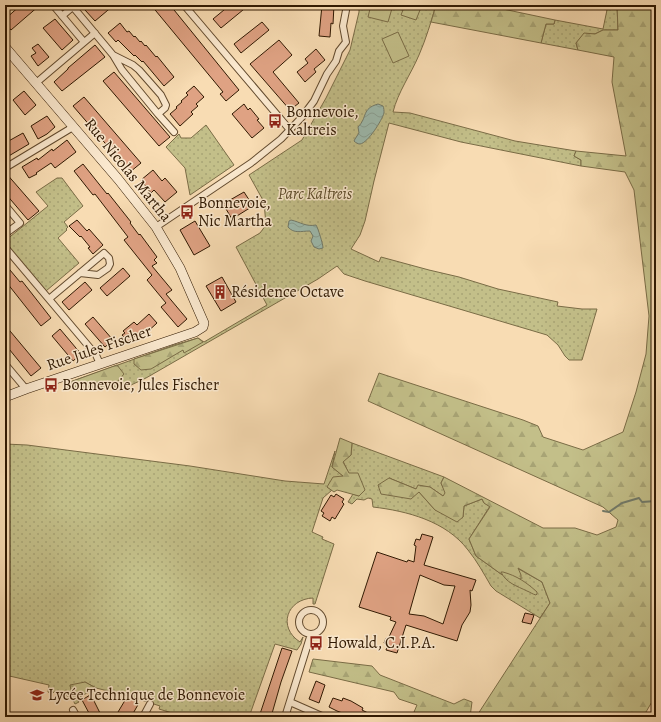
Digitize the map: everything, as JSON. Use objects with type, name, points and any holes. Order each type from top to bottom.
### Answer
[{"type":"street","points":[[53,5],[84,42]]},
{"type":"street","points":[[184,5],[290,130]]},
{"type":"street","points":[[156,227],[251,163],[281,139],[302,117],[317,96],[318,89],[336,61],[339,51],[346,42],[343,26],[348,5]]},
{"type":"street","points":[[62,16],[74,6],[113,55],[122,70],[174,132]]},
{"type":"street","points":[[36,83],[95,33]]},
{"type":"street","name":"Rue Nicolas Martha","points":[[5,47],[118,178],[156,227],[186,279],[202,317],[204,323],[203,327]]},
{"type":"street","points":[[113,55],[139,70],[161,95],[166,104],[165,108],[158,114]]},
{"type":"street","points":[[5,168],[73,127]]},
{"type":"street","points":[[5,205],[20,223],[5,233]]},
{"type":"street","points":[[5,247],[96,355],[100,364]]},
{"type":"street","points":[[49,300],[104,253],[109,258],[110,264],[108,268],[98,275],[80,274]]},
{"type":"street","name":"Rue Jules Fischer","points":[[5,397],[195,332],[203,327]]},
{"type":"street","points":[[5,364],[26,389]]},
{"type":"street","points":[[306,611],[318,611],[323,617],[323,626],[318,632],[310,634],[307,634],[300,628],[299,620],[302,613],[306,611]]},
{"type":"street","points":[[285,717],[310,634]]},
{"type":"street","points":[[290,702],[324,717]]},
{"type":"street","points":[[143,717],[150,704]]},
{"type":"street","points":[[73,710],[78,717]]},
{"type":"green space","name":"Parc Kaltreis","points":[[359,5],[436,5],[422,49],[398,97],[393,112],[410,113],[515,141],[576,151],[574,156],[581,160],[581,166],[461,142],[389,123],[365,221],[360,235],[351,249],[379,262],[381,257],[459,277],[498,289],[558,302],[557,306],[597,309],[582,360],[569,360],[558,345],[547,335],[365,281],[344,274],[337,266],[318,279],[146,378],[131,385],[122,387],[64,387],[64,385],[69,385],[70,382],[174,345],[198,338],[204,342],[267,305],[236,247],[260,233],[266,225],[264,202],[249,175],[302,140],[326,98],[350,50],[359,12]]},
{"type":"green space","points":[[371,5],[393,5],[388,22],[368,17]]},
{"type":"green space","points":[[405,5],[422,5],[416,20],[401,15]]},
{"type":"green space","points":[[436,5],[484,5],[555,20],[554,24],[546,24],[541,43],[431,22]]},
{"type":"green space","points":[[608,5],[617,5],[618,30],[603,30],[595,34],[584,34],[576,43],[578,50],[541,43],[546,24],[554,24],[555,20],[603,29]]},
{"type":"green space","points":[[617,5],[656,5],[656,695],[643,717],[476,717],[550,603],[542,582],[518,568],[521,579],[510,578],[501,574],[476,556],[469,539],[490,507],[484,503],[482,499],[464,506],[463,517],[457,522],[435,510],[419,492],[411,499],[381,494],[378,485],[389,478],[416,489],[418,485],[430,487],[443,496],[445,493],[441,483],[444,477],[543,528],[575,528],[597,535],[616,527],[618,520],[603,507],[368,401],[379,373],[523,420],[538,426],[543,437],[583,450],[623,432],[646,354],[649,316],[634,190],[625,172],[581,166],[581,160],[574,156],[576,151],[626,156],[612,82],[614,57],[578,50],[576,43],[584,33],[595,34],[603,30],[618,30]]},
{"type":"green space","points":[[398,32],[409,56],[393,63],[382,39]]},
{"type":"green space","points":[[206,125],[234,165],[190,195],[185,168],[166,147],[179,134],[181,138],[191,138]]},
{"type":"green space","points":[[57,178],[62,178],[83,206],[64,222],[68,227],[66,229],[67,230],[58,238],[79,263],[46,291],[6,244],[6,240],[48,206],[36,192]]},
{"type":"green space","points":[[198,338],[203,342],[184,353],[183,350],[151,369],[141,370],[134,364],[134,359]]},
{"type":"green space","points":[[117,365],[124,374],[117,382],[70,383],[70,382]]},
{"type":"green space","points":[[340,438],[352,443],[351,455],[343,462],[349,473],[358,473],[365,490],[359,496],[337,490],[334,492],[327,487],[333,477],[343,476],[332,467]]},
{"type":"green space","points":[[352,443],[444,477],[441,483],[446,493],[443,496],[430,487],[416,489],[389,478],[419,492],[435,510],[463,517],[464,506],[482,499],[484,503],[490,506],[469,539],[476,556],[501,574],[510,578],[517,568],[542,582],[550,603],[540,618],[496,591],[491,586],[468,550],[449,532],[425,519],[399,511],[373,507],[372,499],[357,499],[352,504],[348,502],[353,494],[359,496],[343,461],[351,455]]},
{"type":"green space","points":[[5,444],[27,445],[190,466],[285,481],[324,484],[335,451],[332,467],[343,476],[327,487],[332,490],[323,498],[312,532],[323,537],[322,539],[334,544],[315,604],[313,604],[313,598],[297,603],[291,608],[287,622],[293,636],[300,642],[303,637],[301,644],[297,650],[275,644],[249,717],[185,717],[159,709],[160,706],[96,688],[85,682],[71,690],[79,702],[75,704],[71,698],[55,691],[51,695],[48,692],[49,685],[5,675]]},
{"type":"green space","points":[[501,572],[513,575],[529,585],[537,592],[537,594],[533,594],[512,584],[503,576]]},
{"type":"green space","points":[[313,659],[372,666],[380,675],[454,704],[464,699],[472,702],[470,717],[424,717],[414,712],[417,705],[399,699],[394,692],[309,672]]},
{"type":"green space","points":[[85,682],[96,688],[78,698],[71,690],[70,685]]},
{"type":"water","points":[[378,104],[383,106],[384,109],[381,121],[367,140],[360,144],[357,143],[354,141],[359,133],[358,127],[369,108]]},
{"type":"water","points":[[291,220],[306,225],[316,225],[323,248],[319,249],[314,247],[311,241],[313,236],[310,231],[298,232],[290,229],[288,227],[289,221]]},
{"type":"building","points":[[21,5],[40,5],[11,30],[5,23],[5,19]]},
{"type":"building","points":[[90,5],[114,5],[95,21],[85,10]]},
{"type":"building","points":[[151,5],[170,5],[239,90],[226,101],[220,94],[223,92]]},
{"type":"building","points":[[230,5],[249,5],[221,28],[213,19]]},
{"type":"building","points":[[322,5],[334,5],[333,24],[331,23],[330,37],[319,36]]},
{"type":"building","points":[[55,19],[73,40],[62,50],[43,28]]},
{"type":"building","points":[[262,22],[269,30],[241,53],[234,44]]},
{"type":"building","points":[[120,23],[127,32],[129,31],[140,42],[141,41],[145,46],[146,45],[156,57],[157,56],[174,77],[164,86],[143,61],[142,62],[135,55],[134,56],[118,40],[116,42],[108,33]]},
{"type":"building","points":[[279,40],[292,55],[273,72],[299,103],[290,110],[250,64]]},
{"type":"building","points":[[38,44],[49,57],[38,66],[31,56],[36,53],[32,48]]},
{"type":"building","points":[[95,45],[105,57],[62,91],[54,82]]},
{"type":"building","points":[[316,49],[325,60],[314,69],[316,72],[305,82],[297,72],[308,63],[305,59]]},
{"type":"building","points":[[114,72],[170,137],[159,146],[103,81]]},
{"type":"building","points":[[194,86],[204,97],[196,104],[198,106],[191,112],[193,114],[180,126],[170,114],[188,95],[186,93]]},
{"type":"building","points":[[24,91],[36,105],[25,115],[13,100]]},
{"type":"building","points":[[84,97],[141,163],[130,172],[73,106]]},
{"type":"building","points":[[244,104],[248,110],[250,108],[264,128],[252,138],[232,114]]},
{"type":"building","points":[[47,116],[55,127],[38,139],[31,126]]},
{"type":"building","points":[[23,133],[29,144],[7,157],[5,153],[5,143]]},
{"type":"building","points":[[67,140],[76,152],[55,168],[51,163],[36,173],[37,174],[29,178],[22,167],[37,158],[38,160],[52,149],[53,151]]},
{"type":"building","points":[[83,164],[107,194],[108,193],[157,257],[154,260],[157,263],[152,266],[172,290],[166,294],[187,319],[178,327],[161,307],[166,303],[147,280],[152,275],[124,240],[128,237],[95,194],[93,195],[74,171]]},
{"type":"building","points":[[153,170],[162,181],[165,178],[177,192],[165,202],[154,190],[151,193],[141,180]]},
{"type":"building","points":[[5,172],[39,211],[28,220],[5,193]]},
{"type":"building","points":[[244,192],[253,206],[232,219],[223,204]]},
{"type":"building","points":[[77,220],[87,231],[89,229],[103,245],[93,254],[88,248],[90,247],[81,236],[80,237],[69,226]]},
{"type":"building","points":[[195,221],[210,246],[194,255],[180,230]]},
{"type":"building","points":[[5,264],[20,282],[22,281],[51,318],[41,326],[7,283],[5,285]]},
{"type":"building","points":[[123,268],[130,276],[107,296],[100,288]]},
{"type":"building","name":"Résidence Octave","points":[[222,277],[236,302],[221,311],[206,286]]},
{"type":"building","points":[[85,282],[92,290],[69,310],[62,302]]},
{"type":"building","points":[[149,314],[157,323],[145,334],[142,330],[128,342],[122,335],[125,333],[123,331],[134,322],[137,325]]},
{"type":"building","points":[[93,317],[113,340],[105,347],[85,324]]},
{"type":"building","points":[[5,325],[41,368],[31,376],[5,344]]},
{"type":"building","points":[[60,329],[81,354],[73,361],[52,336]]},
{"type":"building","points":[[336,494],[344,499],[342,502],[344,504],[335,519],[332,517],[330,521],[322,516],[324,513],[321,511],[331,495],[334,497]]},
{"type":"building","points":[[422,534],[433,537],[424,565],[476,580],[472,591],[470,590],[470,612],[462,625],[457,641],[406,625],[397,653],[386,650],[388,644],[384,643],[386,638],[388,639],[396,622],[390,620],[391,617],[359,607],[377,552],[407,562],[408,560],[414,562],[416,546],[414,545],[416,539],[420,540]],"holes":[[[420,575],[444,585],[455,586],[443,624],[424,616],[409,614]]]},
{"type":"building","points":[[525,613],[534,615],[531,624],[522,622]]},
{"type":"building","points":[[282,648],[292,651],[271,717],[259,717]]},
{"type":"building","points":[[316,681],[325,685],[319,703],[309,699]]},
{"type":"building","points":[[90,695],[102,717],[91,717],[82,700]]},
{"type":"building","points":[[127,697],[139,703],[131,717],[115,717]]},
{"type":"building","points":[[333,698],[342,701],[343,698],[351,701],[363,708],[362,710],[376,717],[353,717],[337,711],[329,707]]},
{"type":"waterway","points":[[603,511],[609,512],[622,503],[639,498],[642,502],[656,501]]},
{"type":"place","name":"Bonnevoie, Kaltreis","points":[[275,121]]},
{"type":"place","name":"Bonnevoie, Nic Martha","points":[[187,212]]},
{"type":"place","name":"Résidence Octave","points":[[220,292]]},
{"type":"place","name":"Bonnevoie, Jules Fischer","points":[[51,385]]},
{"type":"place","name":"Howald, C.I.P.A.","points":[[316,643]]},
{"type":"place","name":"Lycée Technique de Bonnevoie","points":[[37,695]]}]
